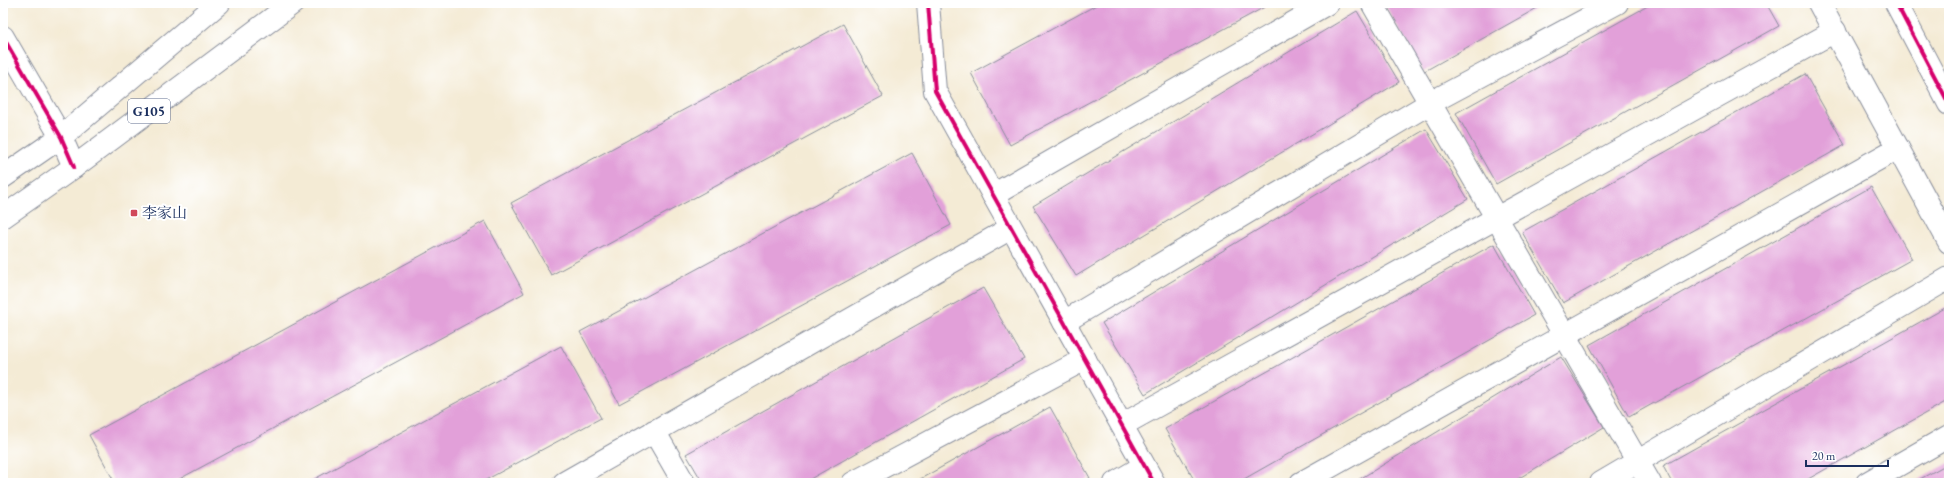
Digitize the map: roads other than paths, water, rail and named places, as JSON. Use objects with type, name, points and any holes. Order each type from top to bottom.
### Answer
[{"type":"main road","name":"G105","points":[[3,177],[61,137],[219,3]]},
{"type":"main road","name":"G105","points":[[3,217],[74,168],[293,3]]},
{"type":"main road","points":[[928,3],[935,91],[1149,474],[1115,483]]},
{"type":"main road","points":[[993,195],[1328,3]]},
{"type":"main road","points":[[1372,3],[1650,483]]},
{"type":"main road","points":[[1064,322],[1430,103],[1617,3]]},
{"type":"main road","points":[[1819,3],[1949,242]]},
{"type":"main road","points":[[1896,3],[1949,104]]},
{"type":"main road","points":[[1122,425],[1835,31]]},
{"type":"main road","points":[[3,37],[61,137],[74,168]]},
{"type":"main road","points":[[1301,483],[1898,148]]},
{"type":"main road","points":[[564,483],[1011,228]]},
{"type":"main road","points":[[1601,483],[1949,278]]},
{"type":"main road","points":[[853,483],[1085,359]]},
{"type":"main road","points":[[654,431],[684,483]]},
{"type":"main road","points":[[1867,483],[1949,436]]},
{"type":"place","name":"李家山","points":[[134,213]]}]
